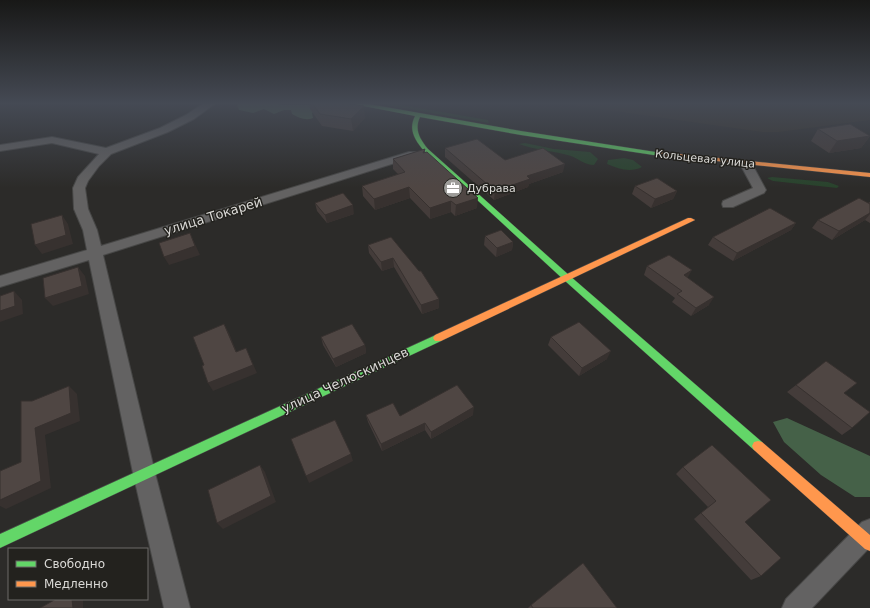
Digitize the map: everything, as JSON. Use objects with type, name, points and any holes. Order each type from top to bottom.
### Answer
[{"type":"street","points":[[160,131],[107,152],[89,171],[79,188],[81,208],[90,230],[144,473],[177,608]]},
{"type":"street","points":[[414,131],[426,150],[567,278],[868,537],[795,608]]},
{"type":"street","name":"Кольцевая улица","points":[[516,131],[627,150],[746,164],[870,175]]},
{"type":"street","points":[[0,148],[52,140],[107,152]]},
{"type":"street","name":"улица Токарей","points":[[0,282],[426,150]]},
{"type":"street","points":[[728,204],[760,190],[746,164]]},
{"type":"street","name":"улица Челюскинцев","points":[[0,541],[690,220]]},
{"type":"shaded area","points":[[758,131],[784,131],[779,132]]},
{"type":"green space","points":[[525,143],[554,149],[590,152],[598,159],[594,165],[591,165],[571,156],[519,144]]},
{"type":"green space","points":[[624,158],[633,160],[642,167],[629,170],[620,169],[607,164],[608,160]]},
{"type":"green space","points":[[772,177],[828,182],[839,186],[837,188],[773,181],[767,178]]},
{"type":"green space","points":[[787,418],[870,456],[870,497],[855,497],[821,475],[784,442],[773,422]]},
{"type":"building","points":[[822,131],[862,131],[870,136],[837,141]]},
{"type":"building","points":[[477,139],[505,160],[543,148],[565,164],[527,176],[530,179],[495,191],[445,148]]},
{"type":"building","points":[[425,149],[423,153],[427,152],[478,198],[456,205],[451,201],[430,208],[409,187],[374,199],[362,186],[405,172],[393,159]]},
{"type":"building","points":[[657,178],[677,191],[655,199],[635,186]]},
{"type":"building","points":[[343,193],[353,205],[325,215],[315,203]]},
{"type":"building","points":[[859,198],[870,204],[870,213],[839,231],[818,220]]},
{"type":"building","points":[[770,208],[796,223],[737,253],[713,237]]},
{"type":"building","points":[[62,215],[66,235],[35,245],[31,224]]},
{"type":"building","points":[[501,230],[513,242],[497,248],[485,236]]},
{"type":"building","points":[[190,233],[195,246],[164,257],[159,243]]},
{"type":"building","points":[[391,237],[419,271],[421,271],[439,299],[421,305],[393,258],[381,262],[368,245]]},
{"type":"building","points":[[669,255],[692,270],[684,275],[714,297],[696,308],[677,294],[682,291],[647,266]]},
{"type":"building","points":[[78,267],[82,286],[45,298],[43,278]]},
{"type":"building","points":[[14,291],[15,306],[0,311],[0,296]]},
{"type":"building","points":[[579,322],[611,351],[582,368],[551,337]]},
{"type":"building","points":[[224,324],[236,352],[246,348],[253,365],[208,383],[202,366],[204,365],[193,337]]},
{"type":"building","points":[[352,324],[365,345],[333,359],[321,337]]},
{"type":"building","points":[[826,361],[857,383],[844,393],[870,412],[852,428],[796,385]]},
{"type":"building","points":[[457,385],[474,407],[431,432],[425,423],[381,444],[366,415],[393,403],[400,416]]},
{"type":"building","points":[[69,386],[71,413],[35,428],[41,481],[0,500],[0,471],[21,462],[21,401],[32,401]]},
{"type":"building","points":[[335,420],[351,454],[306,476],[291,439]]},
{"type":"building","points":[[712,445],[771,500],[745,522],[781,558],[761,576],[701,513],[716,501],[683,467]]},
{"type":"building","points":[[260,465],[271,496],[217,523],[208,490]]},
{"type":"building","points":[[583,563],[617,608],[533,608],[531,605]]},
{"type":"building","points":[[54,600],[72,600],[73,608],[40,608]]},
{"type":"traffic: fast","points":[[414,131],[419,142],[426,150],[567,278],[758,446]]},
{"type":"traffic: fast","points":[[512,131],[660,154]]},
{"type":"traffic: fast","points":[[0,541],[438,338]]},
{"type":"traffic: slow","points":[[660,154],[870,175]]},
{"type":"traffic: slow","points":[[438,338],[691,220]]},
{"type":"traffic: slow","points":[[758,446],[870,544]]},
{"type":"place","name":"Дубрава","points":[[453,188]]}]
